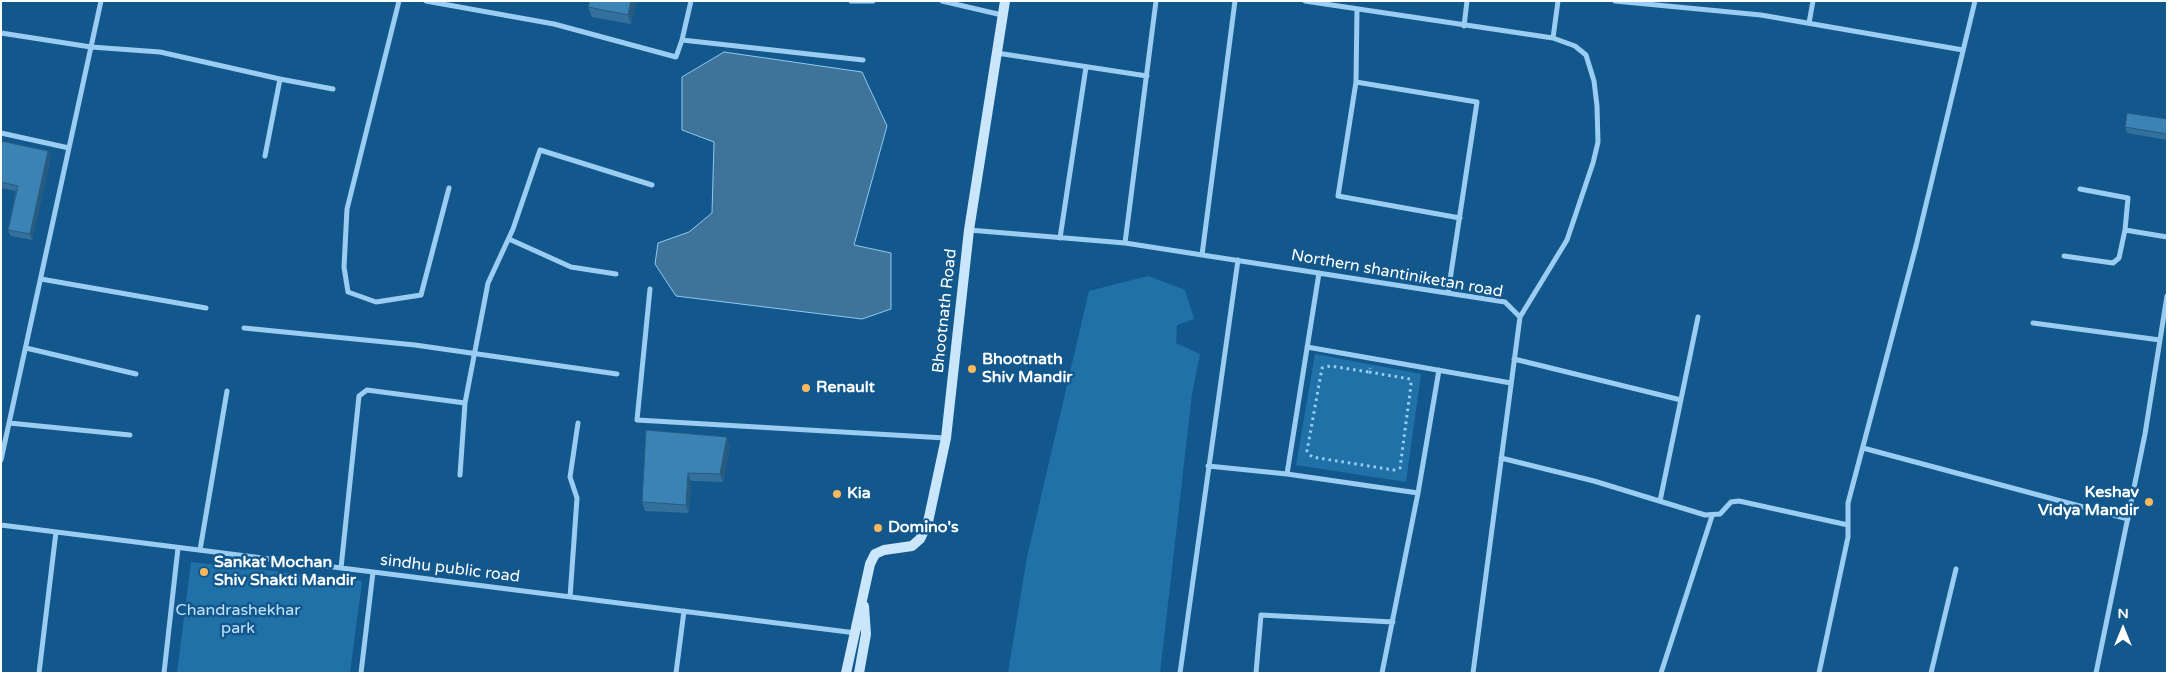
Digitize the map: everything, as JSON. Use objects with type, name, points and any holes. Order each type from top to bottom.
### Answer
[{"type":"street","points":[[1,460],[101,1]]},
{"type":"street","points":[[399,1],[347,209],[344,267],[348,292],[376,302],[421,295],[449,188]]},
{"type":"street","points":[[426,1],[554,24],[676,57],[691,1]]},
{"type":"street","points":[[851,1],[874,1]]},
{"type":"street","points":[[942,1],[1002,16]]},
{"type":"street","name":"Bhootnath Road","points":[[846,673],[853,633],[870,564],[875,554],[884,550],[912,546],[920,538],[928,522],[946,438],[969,230],[1005,1]]},
{"type":"street","points":[[1125,243],[1156,1]]},
{"type":"street","points":[[1202,255],[1235,1]]},
{"type":"street","points":[[1305,1],[1553,38],[1575,46],[1586,55],[1594,80],[1597,106],[1598,142],[1593,163],[1567,240],[1520,317]]},
{"type":"street","points":[[1464,26],[1468,1]]},
{"type":"street","points":[[1553,38],[1558,1]]},
{"type":"street","points":[[1615,1],[1752,14],[1963,50]]},
{"type":"street","points":[[1809,23],[1813,1]]},
{"type":"street","points":[[1819,673],[1848,537],[1848,503],[1916,246],[1975,1]]},
{"type":"street","points":[[1357,9],[1356,82],[1338,196],[1460,218]]},
{"type":"street","points":[[1,33],[91,47],[160,52],[280,80],[334,89]]},
{"type":"street","points":[[682,40],[863,60]]},
{"type":"street","points":[[998,53],[1147,76]]},
{"type":"street","points":[[1060,238],[1086,66]]},
{"type":"street","points":[[265,156],[280,80]]},
{"type":"street","points":[[1356,82],[1477,102],[1448,293]]},
{"type":"street","points":[[1,133],[70,148]]},
{"type":"street","points":[[460,474],[465,403],[488,282],[508,240],[540,150],[652,185]]},
{"type":"street","points":[[2064,256],[2110,263],[2116,262],[2125,230],[2128,198],[2080,189]]},
{"type":"street","name":"Northern shantiniketan road","points":[[969,230],[1125,243],[1505,302],[1520,317],[1473,673]]},
{"type":"street","points":[[2125,230],[2167,236]]},
{"type":"street","points":[[508,240],[571,267],[616,274]]},
{"type":"street","points":[[1180,673],[1238,260]]},
{"type":"street","points":[[1287,474],[1319,273]]},
{"type":"street","points":[[41,279],[206,308]]},
{"type":"street","points":[[650,289],[637,420],[946,438]]},
{"type":"street","points":[[2096,673],[2145,434],[2160,340],[2164,330],[2167,296]]},
{"type":"street","points":[[1660,501],[1698,317]]},
{"type":"street","points":[[2033,323],[2160,340]]},
{"type":"street","points":[[244,328],[414,346],[617,374]]},
{"type":"street","points":[[1307,346],[1511,383]]},
{"type":"street","points":[[26,348],[136,374]]},
{"type":"street","points":[[1514,359],[1681,400]]},
{"type":"street","points":[[1382,673],[1418,493],[1439,370]]},
{"type":"street","points":[[341,568],[359,396],[367,390],[465,403]]},
{"type":"street","points":[[200,550],[228,391]]},
{"type":"street","points":[[9,423],[130,435]]},
{"type":"street","points":[[570,597],[577,498],[570,478],[578,423]]},
{"type":"street","points":[[1863,448],[2128,519]]},
{"type":"street","points":[[1501,458],[1594,481],[1712,516],[1720,514],[1731,502],[1739,501],[1848,524]]},
{"type":"street","points":[[1208,466],[1287,474],[1418,493]]},
{"type":"street","points":[[1661,673],[1712,516]]},
{"type":"street","name":"sindhu public road","points":[[1,525],[866,634]]},
{"type":"street","points":[[39,673],[56,532]]},
{"type":"street","points":[[164,673],[178,548]]},
{"type":"street","points":[[1931,673],[1956,569]]},
{"type":"street","points":[[361,673],[373,572]]},
{"type":"street","name":"Bhootnath Road","points":[[859,673],[866,634],[864,613],[865,588]]},
{"type":"street","points":[[676,673],[684,611]]},
{"type":"street","points":[[1256,673],[1261,615],[1393,622]]},
{"type":"path","points":[[1369,372],[1372,358]]},
{"type":"path","points":[[1330,366],[1369,372],[1410,378],[1411,385],[1400,468],[1394,470],[1312,457],[1307,451],[1322,368],[1330,366]]},
{"type":"green space","points":[[1148,276],[1185,290],[1194,319],[1177,325],[1176,343],[1200,354],[1192,394],[1160,673],[1008,673],[1027,557],[1089,291]]},
{"type":"green space","points":[[1315,354],[1421,374],[1406,482],[1296,465]]},
{"type":"green space","name":"Chandrashekhar park","points":[[191,562],[362,581],[350,673],[177,673]]},
{"type":"shaded area","points":[[724,52],[862,72],[887,126],[854,245],[891,253],[891,309],[862,319],[676,296],[655,264],[658,243],[689,232],[712,213],[714,142],[682,130],[682,77]]},
{"type":"building","points":[[590,1],[631,1],[628,15],[588,7]]},
{"type":"building","points":[[2127,113],[2167,119],[2167,134],[2125,127]]},
{"type":"building","points":[[1,141],[48,151],[30,234],[8,230],[18,186],[1,182]]},
{"type":"building","points":[[646,430],[727,437],[720,474],[688,473],[686,505],[642,502]]},
{"type":"place","name":"Bhootnath Shiv Mandir","points":[[972,369]]},
{"type":"place","name":"Renault","points":[[806,388]]},
{"type":"place","name":"Kia","points":[[837,494]]},
{"type":"place","name":"Keshav Vidya Mandir","points":[[2149,502]]},
{"type":"place","name":"Domino's","points":[[878,528]]},
{"type":"place","name":"Sankat Mochan Shiv Shakti Mandir","points":[[204,572]]}]
